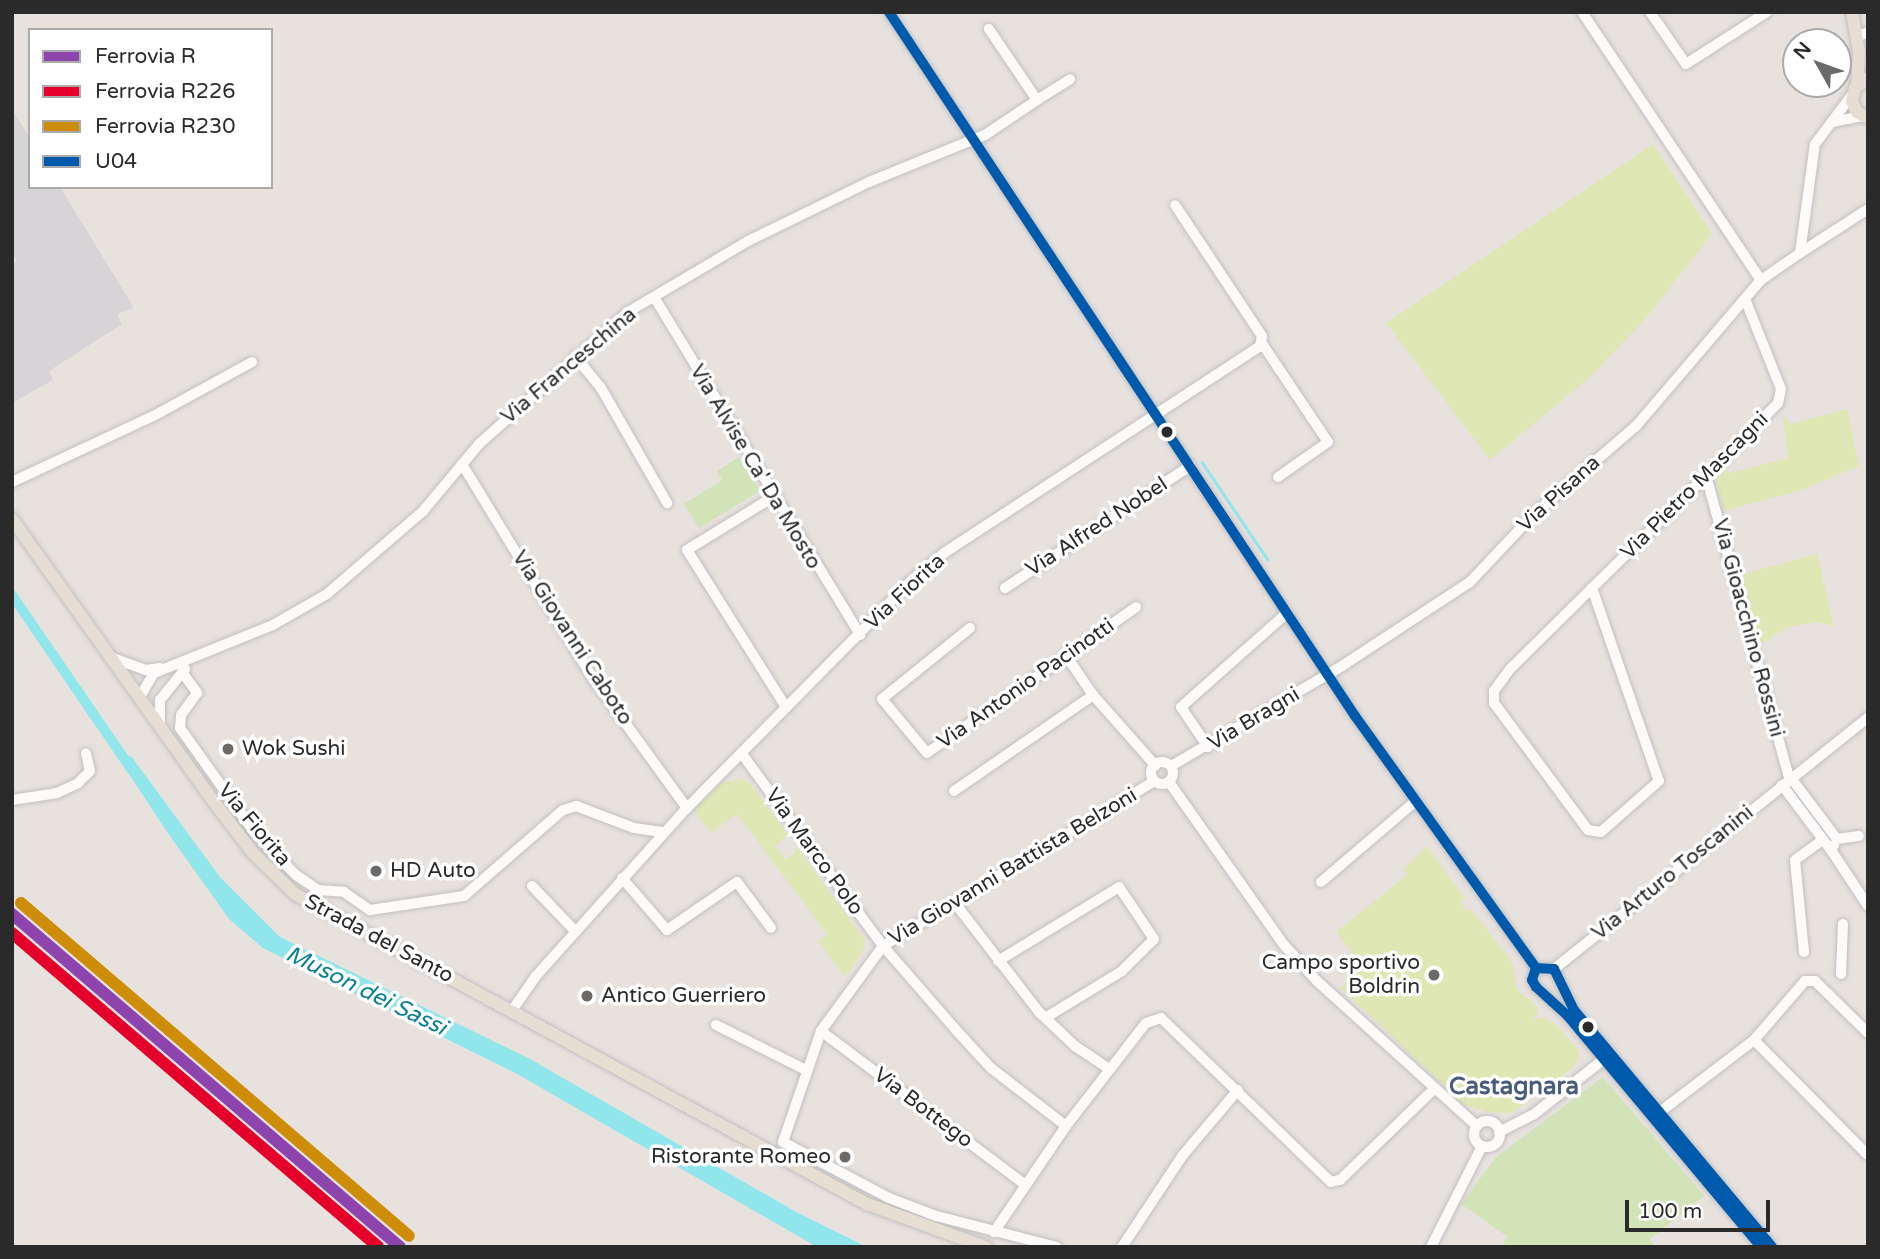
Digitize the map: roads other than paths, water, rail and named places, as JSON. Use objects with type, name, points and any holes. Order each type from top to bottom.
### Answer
[{"type":"main road","points":[[1852,12],[1862,34],[1859,86],[1853,107],[1866,118]]},
{"type":"main road","points":[[1859,52],[1868,63]]},
{"type":"main road","name":"Strada del Santo","points":[[12,519],[252,852],[295,894],[323,913],[513,1009],[802,1169],[904,1220],[986,1247]]},
{"type":"street","points":[[889,12],[976,138],[1327,674],[1416,801],[1536,968],[1556,974],[1568,1002],[1607,1056],[1761,1247]]},
{"type":"street","points":[[1582,12],[1761,280]]},
{"type":"street","points":[[1650,12],[1686,64],[1767,12]]},
{"type":"street","points":[[989,29],[1037,100]]},
{"type":"street","points":[[976,138],[1070,79]]},
{"type":"street","points":[[1800,253],[1815,144],[1859,86]]},
{"type":"street","points":[[1829,123],[1866,118]]},
{"type":"street","name":"Via Franceschina","points":[[140,697],[154,673],[291,617],[327,594],[404,529],[462,464],[575,356],[654,297],[748,241],[869,182],[976,138]]},
{"type":"street","points":[[1175,205],[1328,442],[1278,477]]},
{"type":"street","name":"Via Pisana","points":[[1327,674],[1470,582],[1534,514],[1637,425],[1761,280],[1868,209]]},
{"type":"street","name":"Via Alvise Ca' Da Mosto","points":[[654,297],[859,635]]},
{"type":"street","name":"Via Pietro Mascagni","points":[[1592,588],[1659,781],[1601,832],[1588,830],[1494,702],[1494,691],[1510,669],[1778,404],[1781,389],[1745,299]]},
{"type":"street","name":"Via Fiorita","points":[[513,1009],[575,931],[664,832],[786,707],[944,553],[1261,342]]},
{"type":"street","points":[[575,356],[601,388],[667,503]]},
{"type":"street","points":[[12,482],[159,413],[252,362]]},
{"type":"street","name":"Via Giovanni Caboto","points":[[462,464],[592,677],[687,808]]},
{"type":"street","name":"Via Alfred Nobel","points":[[1005,587],[1190,466]]},
{"type":"street","name":"Via Gioacchino Rossini","points":[[1706,476],[1791,778]]},
{"type":"street","points":[[773,497],[687,550],[786,707]]},
{"type":"street","name":"Via Antonio Pacinotti","points":[[970,628],[882,699],[927,753],[1065,654],[1136,607]]},
{"type":"street","points":[[1208,747],[1181,707],[1287,613]]},
{"type":"street","name":"Via Franceschina","points":[[166,690],[182,672],[205,654]]},
{"type":"street","points":[[1065,654],[1093,695],[1155,765],[1171,766],[1169,782],[1284,945],[1476,1126]]},
{"type":"street","name":"Via Franceschina","points":[[110,657],[146,670],[167,668]]},
{"type":"street","name":"Via Fiorita","points":[[182,672],[197,693],[181,715],[180,728],[255,833],[304,881],[318,890],[344,892],[370,910],[464,896],[563,810],[576,806],[634,828],[664,832]]},
{"type":"street","name":"Via Bragni","points":[[1171,766],[1208,747],[1327,674]]},
{"type":"street","points":[[140,697],[166,690]]},
{"type":"street","points":[[160,725],[159,710],[166,690]]},
{"type":"street","points":[[954,791],[1093,695]]},
{"type":"street","name":"Via Arturo Toscanini","points":[[1539,990],[1551,989],[1556,974],[1782,785],[1868,717]]},
{"type":"street","points":[[12,800],[57,793],[78,783],[90,771],[86,753]]},
{"type":"street","name":"Via Marco Polo","points":[[742,754],[883,946],[991,1068],[1066,1126]]},
{"type":"street","points":[[1155,765],[1154,781],[1169,782]]},
{"type":"street","points":[[1791,778],[1838,839]]},
{"type":"street","name":"Via Giovanni Battista Belzoni","points":[[808,1156],[783,1142],[806,1070],[821,1031],[883,946],[1154,781]]},
{"type":"street","points":[[1782,785],[1831,850],[1868,906]]},
{"type":"street","points":[[1321,882],[1416,801]]},
{"type":"street","points":[[1804,854],[1831,850],[1838,839],[1859,836]]},
{"type":"street","points":[[1804,952],[1795,860],[1823,840]]},
{"type":"street","points":[[622,878],[667,930],[737,882],[771,928]]},
{"type":"street","points":[[532,886],[575,931]]},
{"type":"street","points":[[999,961],[1119,887],[1154,939],[1122,971],[1045,1017]]},
{"type":"street","points":[[954,902],[1045,1017],[1108,1068]]},
{"type":"street","points":[[1841,974],[1843,924]]},
{"type":"street","points":[[1536,968],[1532,980],[1539,990],[1607,1056]]},
{"type":"street","points":[[1656,1115],[1754,1040],[1805,981],[1815,981],[1868,1033]]},
{"type":"street","points":[[994,1232],[1024,1185],[1108,1068],[1146,1023],[1161,1018],[1331,1182],[1340,1180],[1434,1089]]},
{"type":"street","points":[[716,1025],[806,1070]]},
{"type":"street","name":"Via Bottego","points":[[821,1031],[1024,1185]]},
{"type":"street","points":[[1754,1040],[1868,1155]]},
{"type":"street","points":[[1482,1146],[1495,1144],[1499,1132],[1533,1115],[1607,1056]]},
{"type":"street","points":[[1122,1247],[1183,1155],[1238,1090]]},
{"type":"street","points":[[1656,1115],[1772,1247]]},
{"type":"street","points":[[1476,1126],[1490,1122],[1499,1132]]},
{"type":"street","points":[[1476,1126],[1474,1138],[1482,1146]]},
{"type":"street","points":[[1431,1247],[1482,1146]]},
{"type":"street","points":[[802,1169],[808,1156],[889,1198],[994,1232],[1052,1246]]},
{"type":"water","points":[[131,756],[220,877],[280,937],[530,1059],[798,1213],[867,1247],[817,1247],[519,1075],[263,948],[229,919],[165,829],[121,762]]},
{"type":"waterway","points":[[1202,462],[1268,560]]},
{"type":"waterway","name":"Muson dei Sassi","points":[[12,595],[131,769]]},
{"type":"rail line","name":"R230","points":[[21,903],[409,1236]]},
{"type":"rail line","name":"R","points":[[12,914],[400,1247]]},
{"type":"rail line","name":"R226","points":[[12,933],[378,1247]]},
{"type":"place","name":"Wok Sushi","points":[[228,749]]},
{"type":"place","name":"HD Auto","points":[[376,871]]},
{"type":"place","name":"Campo sportivo Boldrin","points":[[1434,975]]},
{"type":"place","name":"Antico Guerriero","points":[[587,996]]},
{"type":"place","name":"Ristorante Romeo","points":[[845,1157]]},
{"type":"district","name":"Castagnara","points":[[1514,1087]]}]
